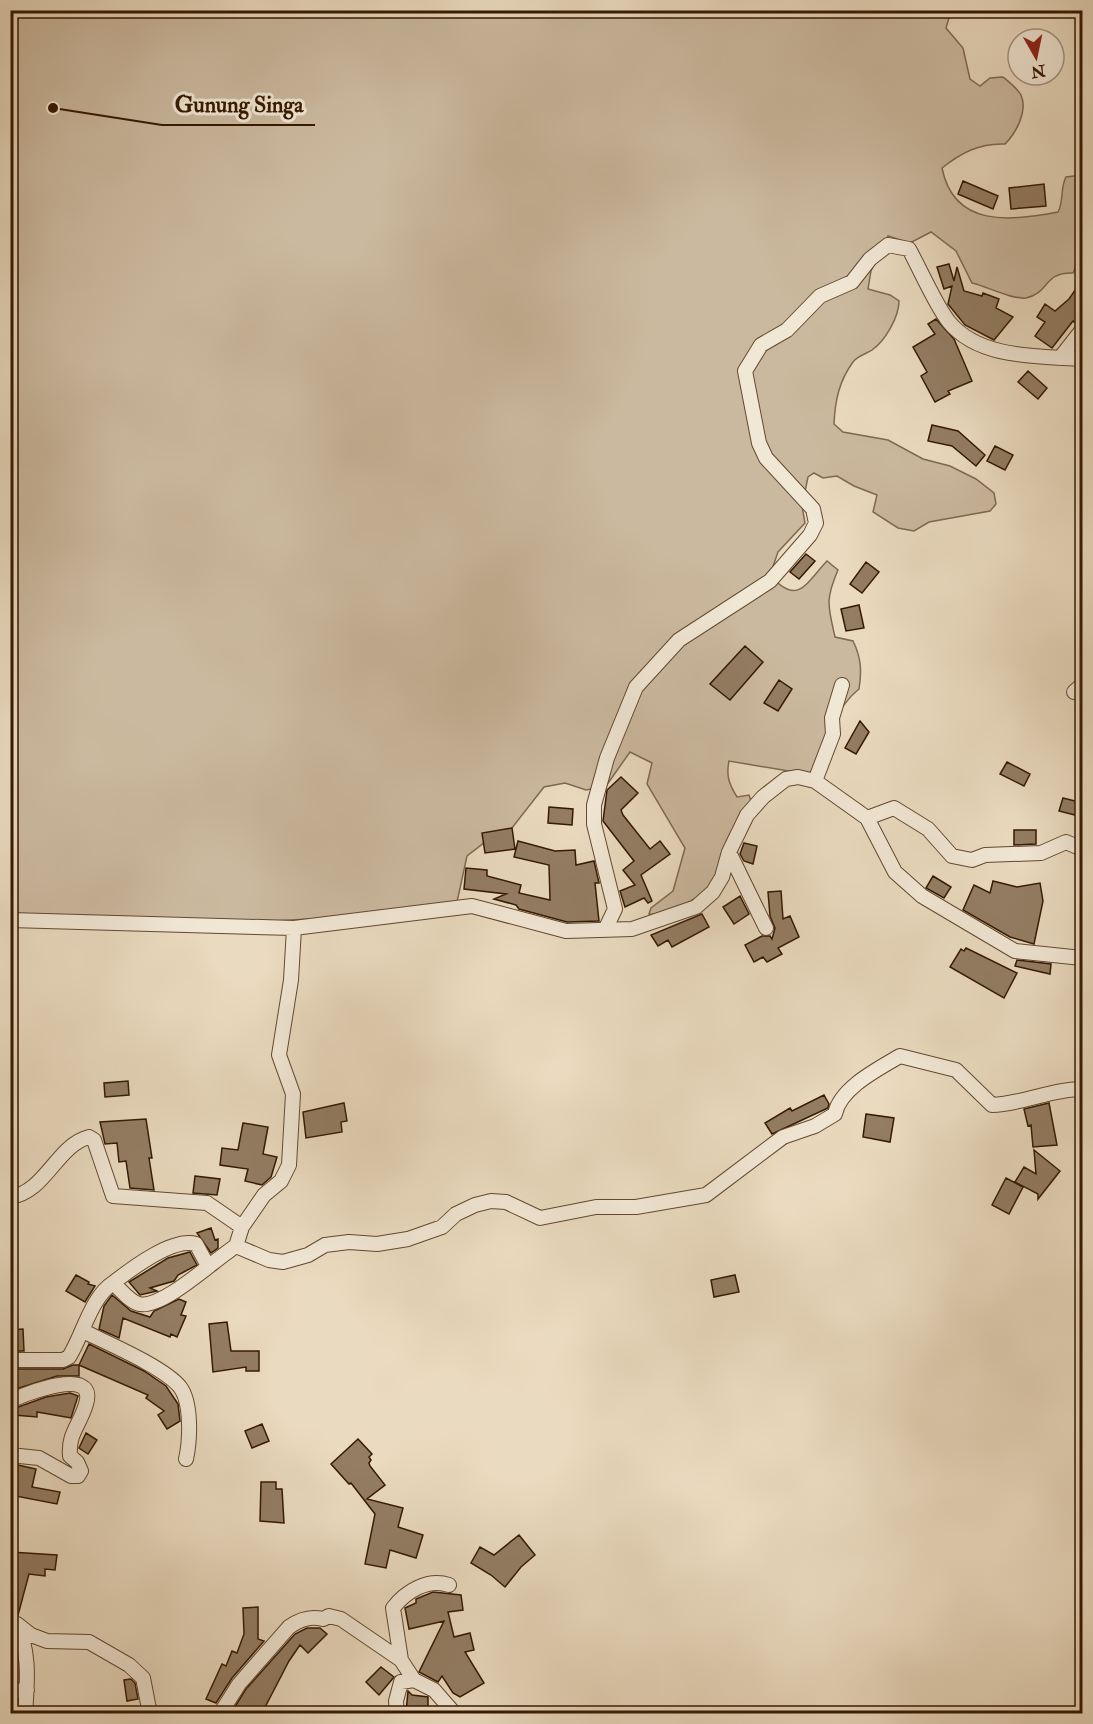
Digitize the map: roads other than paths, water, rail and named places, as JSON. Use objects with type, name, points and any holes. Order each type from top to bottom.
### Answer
[{"type":"street","points":[[605,930],[615,909],[594,824],[594,805],[607,758],[636,687],[679,640],[770,581],[810,535],[816,523],[813,509],[766,458],[759,443],[745,371],[761,345],[787,330],[820,296],[852,282],[870,259],[888,245],[909,249],[948,321],[962,334],[988,348],[1083,359]]},
{"type":"street","points":[[1060,358],[1083,330]]},
{"type":"street","points":[[814,781],[832,734],[832,718],[842,685]]},
{"type":"street","points":[[10,920],[294,928],[472,906],[566,931],[633,929],[696,907],[714,892],[723,877],[729,852],[747,816],[763,797],[786,779],[798,777],[814,781],[867,818],[895,872],[922,896],[1015,951],[1083,958]]},
{"type":"street","points":[[867,818],[894,808],[928,829],[952,856],[972,860],[985,855],[1041,853],[1066,842],[1083,849]]},
{"type":"street","points":[[729,852],[766,928]]},
{"type":"street","points":[[113,1283],[135,1303],[147,1304],[172,1294],[236,1246],[242,1227],[264,1195],[280,1181],[289,1165],[293,1094],[279,1055],[291,980],[294,928]]},
{"type":"street","points":[[236,1246],[269,1260],[283,1262],[308,1255],[325,1245],[349,1242],[377,1244],[408,1239],[442,1227],[456,1214],[491,1200],[506,1202],[540,1218],[596,1207],[645,1206],[706,1195],[783,1137],[815,1126],[835,1114],[837,1105],[848,1092],[900,1056],[956,1070],[992,1105],[1008,1104],[1062,1089],[1083,1089]]},
{"type":"street","points":[[10,1197],[17,1196],[34,1184],[70,1149],[89,1137],[94,1140],[113,1196],[207,1203],[242,1227]]},
{"type":"street","points":[[10,1360],[63,1360],[69,1357],[96,1304],[113,1283],[136,1265],[184,1243],[196,1244],[208,1266]]},
{"type":"street","points":[[83,1331],[126,1352],[179,1386],[184,1395],[190,1441],[186,1460]]},
{"type":"street","points":[[10,1401],[38,1390],[68,1384],[83,1388],[87,1393],[87,1402],[68,1440],[69,1456],[77,1462],[81,1471],[78,1476],[71,1476],[39,1458],[10,1455]]},
{"type":"street","points":[[401,1660],[393,1608],[401,1597],[419,1587],[437,1581],[450,1585]]},
{"type":"street","points":[[220,1713],[239,1684],[283,1634],[298,1621],[314,1617],[323,1619],[329,1616],[341,1619],[401,1660],[414,1680],[434,1690],[455,1713]]},
{"type":"street","points":[[14,1622],[25,1650],[27,1690],[25,1713]]},
{"type":"street","points":[[14,1622],[31,1635],[47,1641],[89,1642],[129,1665],[143,1678],[150,1713]]},
{"type":"street","points":[[397,1713],[396,1701],[401,1682],[414,1680]]},
{"type":"street","points":[[10,1691],[27,1690]]},
{"type":"place","name":"Gunung Singa","points":[[53,108]]}]
